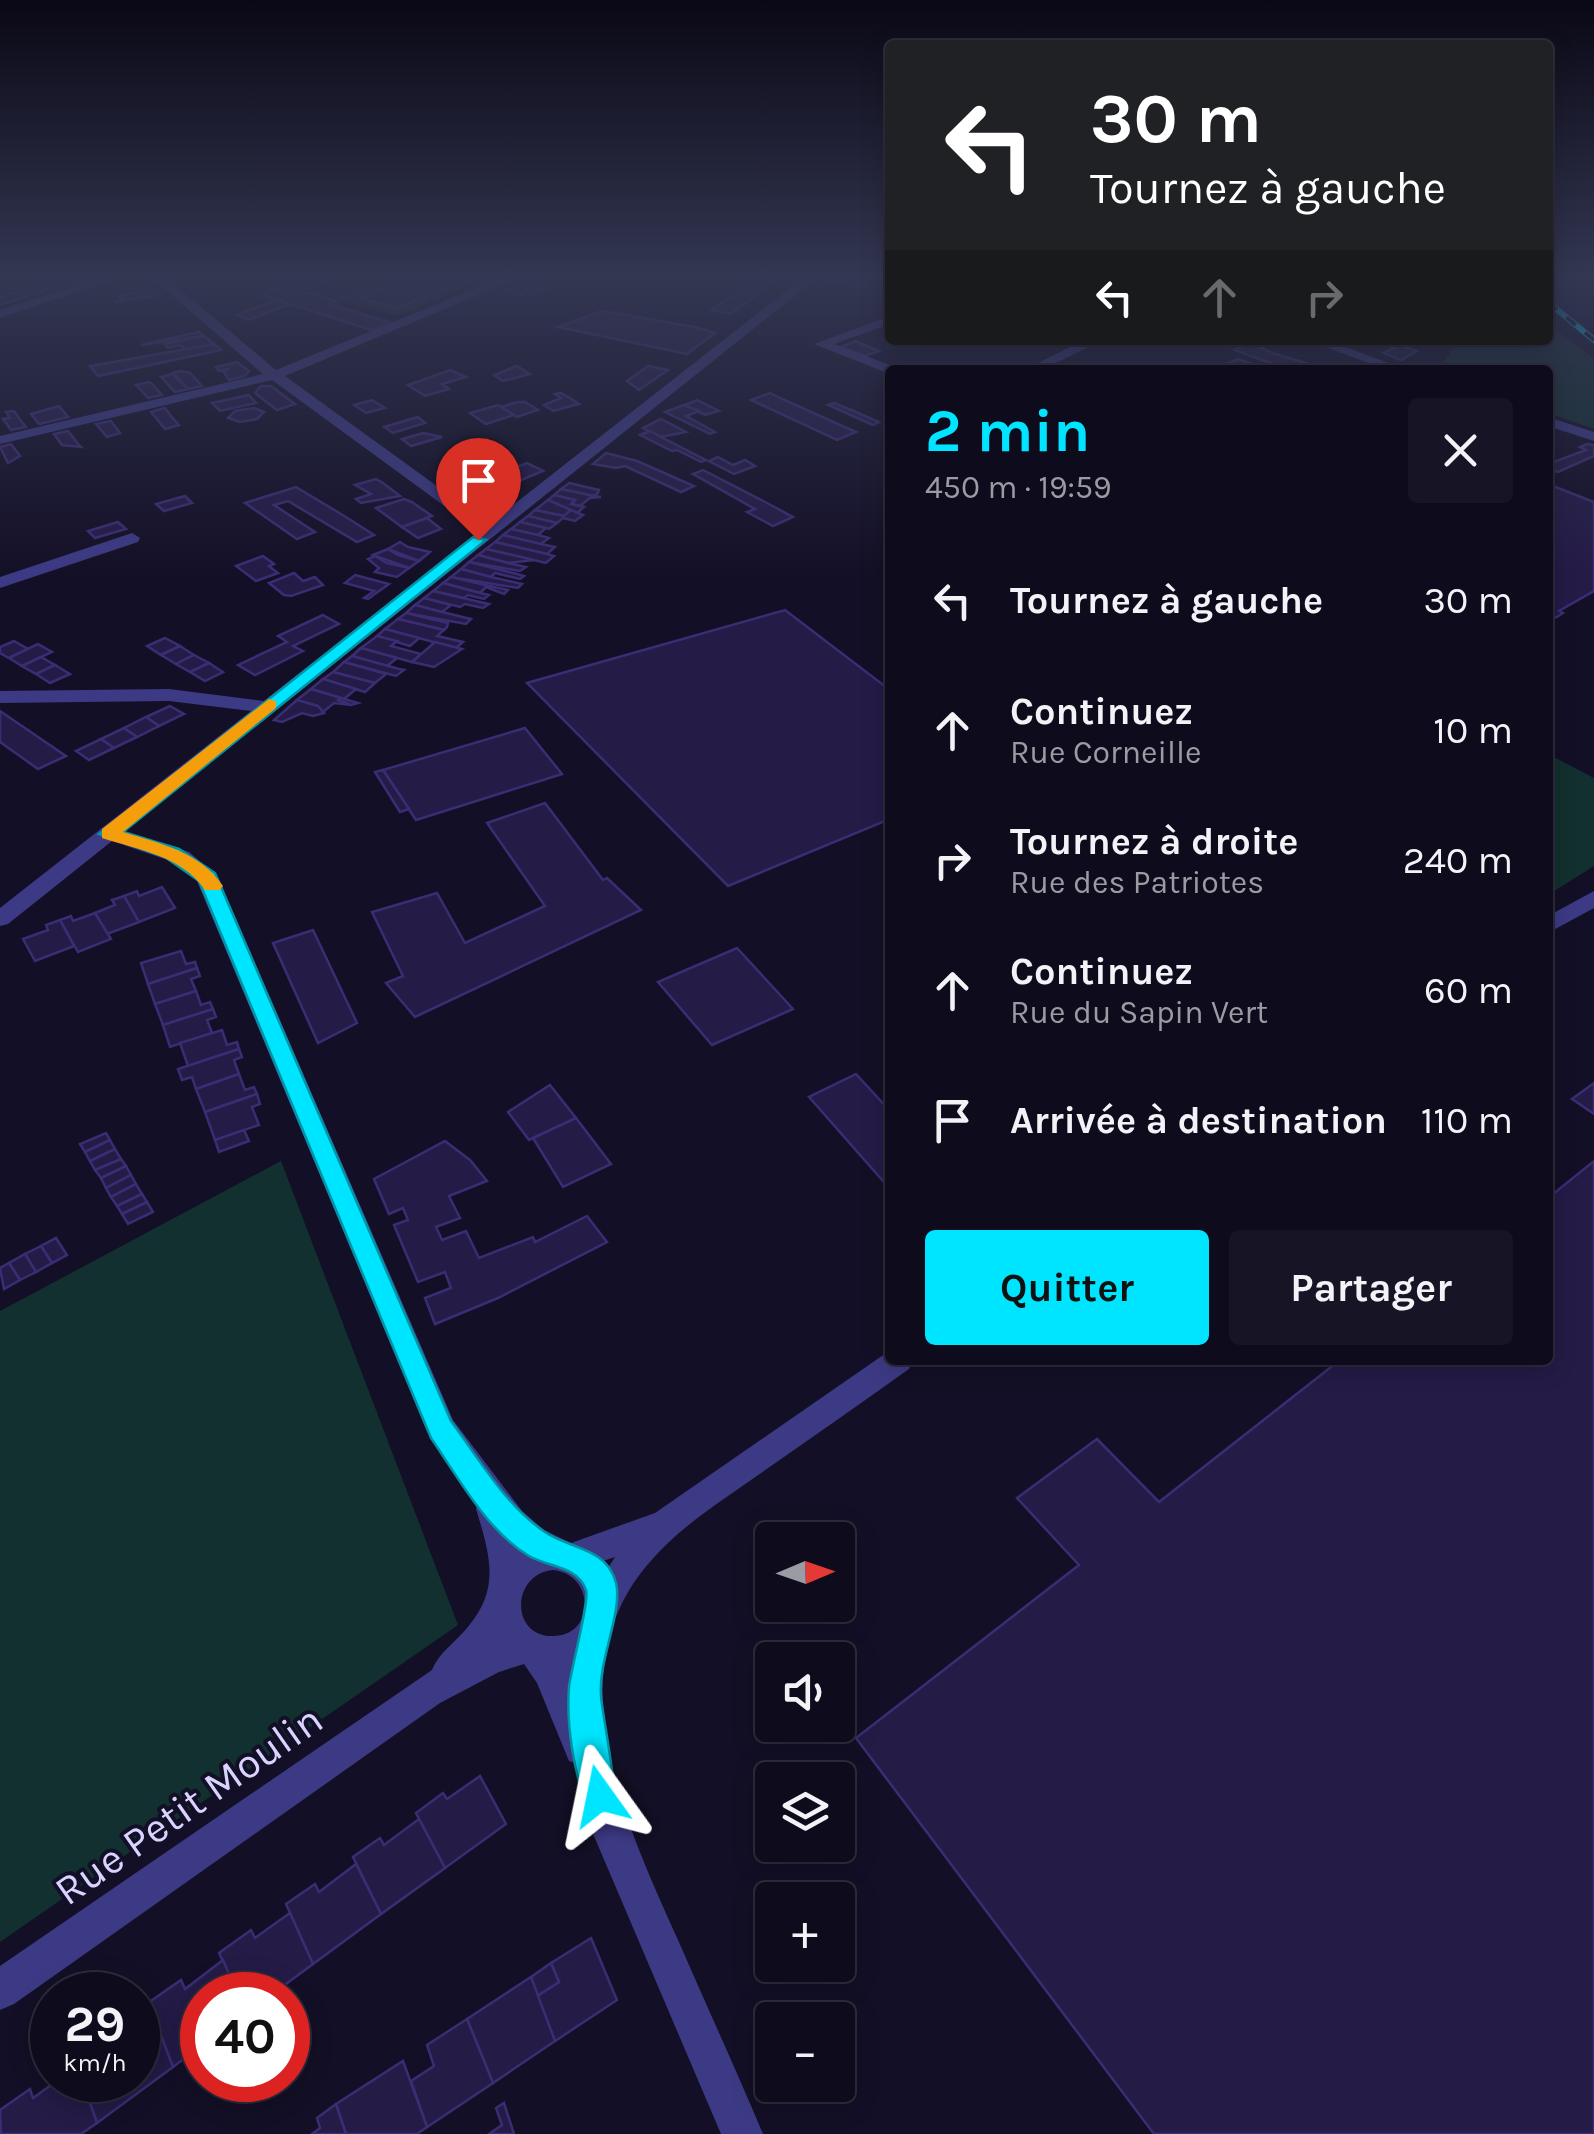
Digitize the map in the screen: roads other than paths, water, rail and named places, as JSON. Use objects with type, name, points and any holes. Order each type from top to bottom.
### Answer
[{"type":"street","points":[[0,440],[268,377]]},
{"type":"street","points":[[277,377],[460,510],[494,527]]},
{"type":"street","points":[[0,919],[686,377]]},
{"type":"street","points":[[1553,424],[1594,438]]},
{"type":"street","points":[[0,582],[132,538]]},
{"type":"street","points":[[0,697],[169,695],[266,707]]},
{"type":"street","points":[[109,834],[181,857],[202,871],[212,885],[441,1429],[484,1490],[521,1532],[597,1576],[603,1590],[584,1690],[593,1771]]},
{"type":"street","points":[[1553,923],[1594,898]]},
{"type":"street","points":[[530,1649],[567,1649],[598,1618],[634,1554],[675,1516],[892,1365]]},
{"type":"street","points":[[484,1490],[504,1539],[508,1630],[549,1671],[593,1771],[616,1848],[742,2134]]},
{"type":"street","points":[[504,1599],[527,1566],[637,1534],[675,1516]]},
{"type":"street","name":"Rue Petit Moulin","points":[[428,1691],[478,1640],[504,1599]]},
{"type":"street","name":"Rue Petit Moulin","points":[[0,1990],[428,1691],[492,1658],[530,1649]]}]
